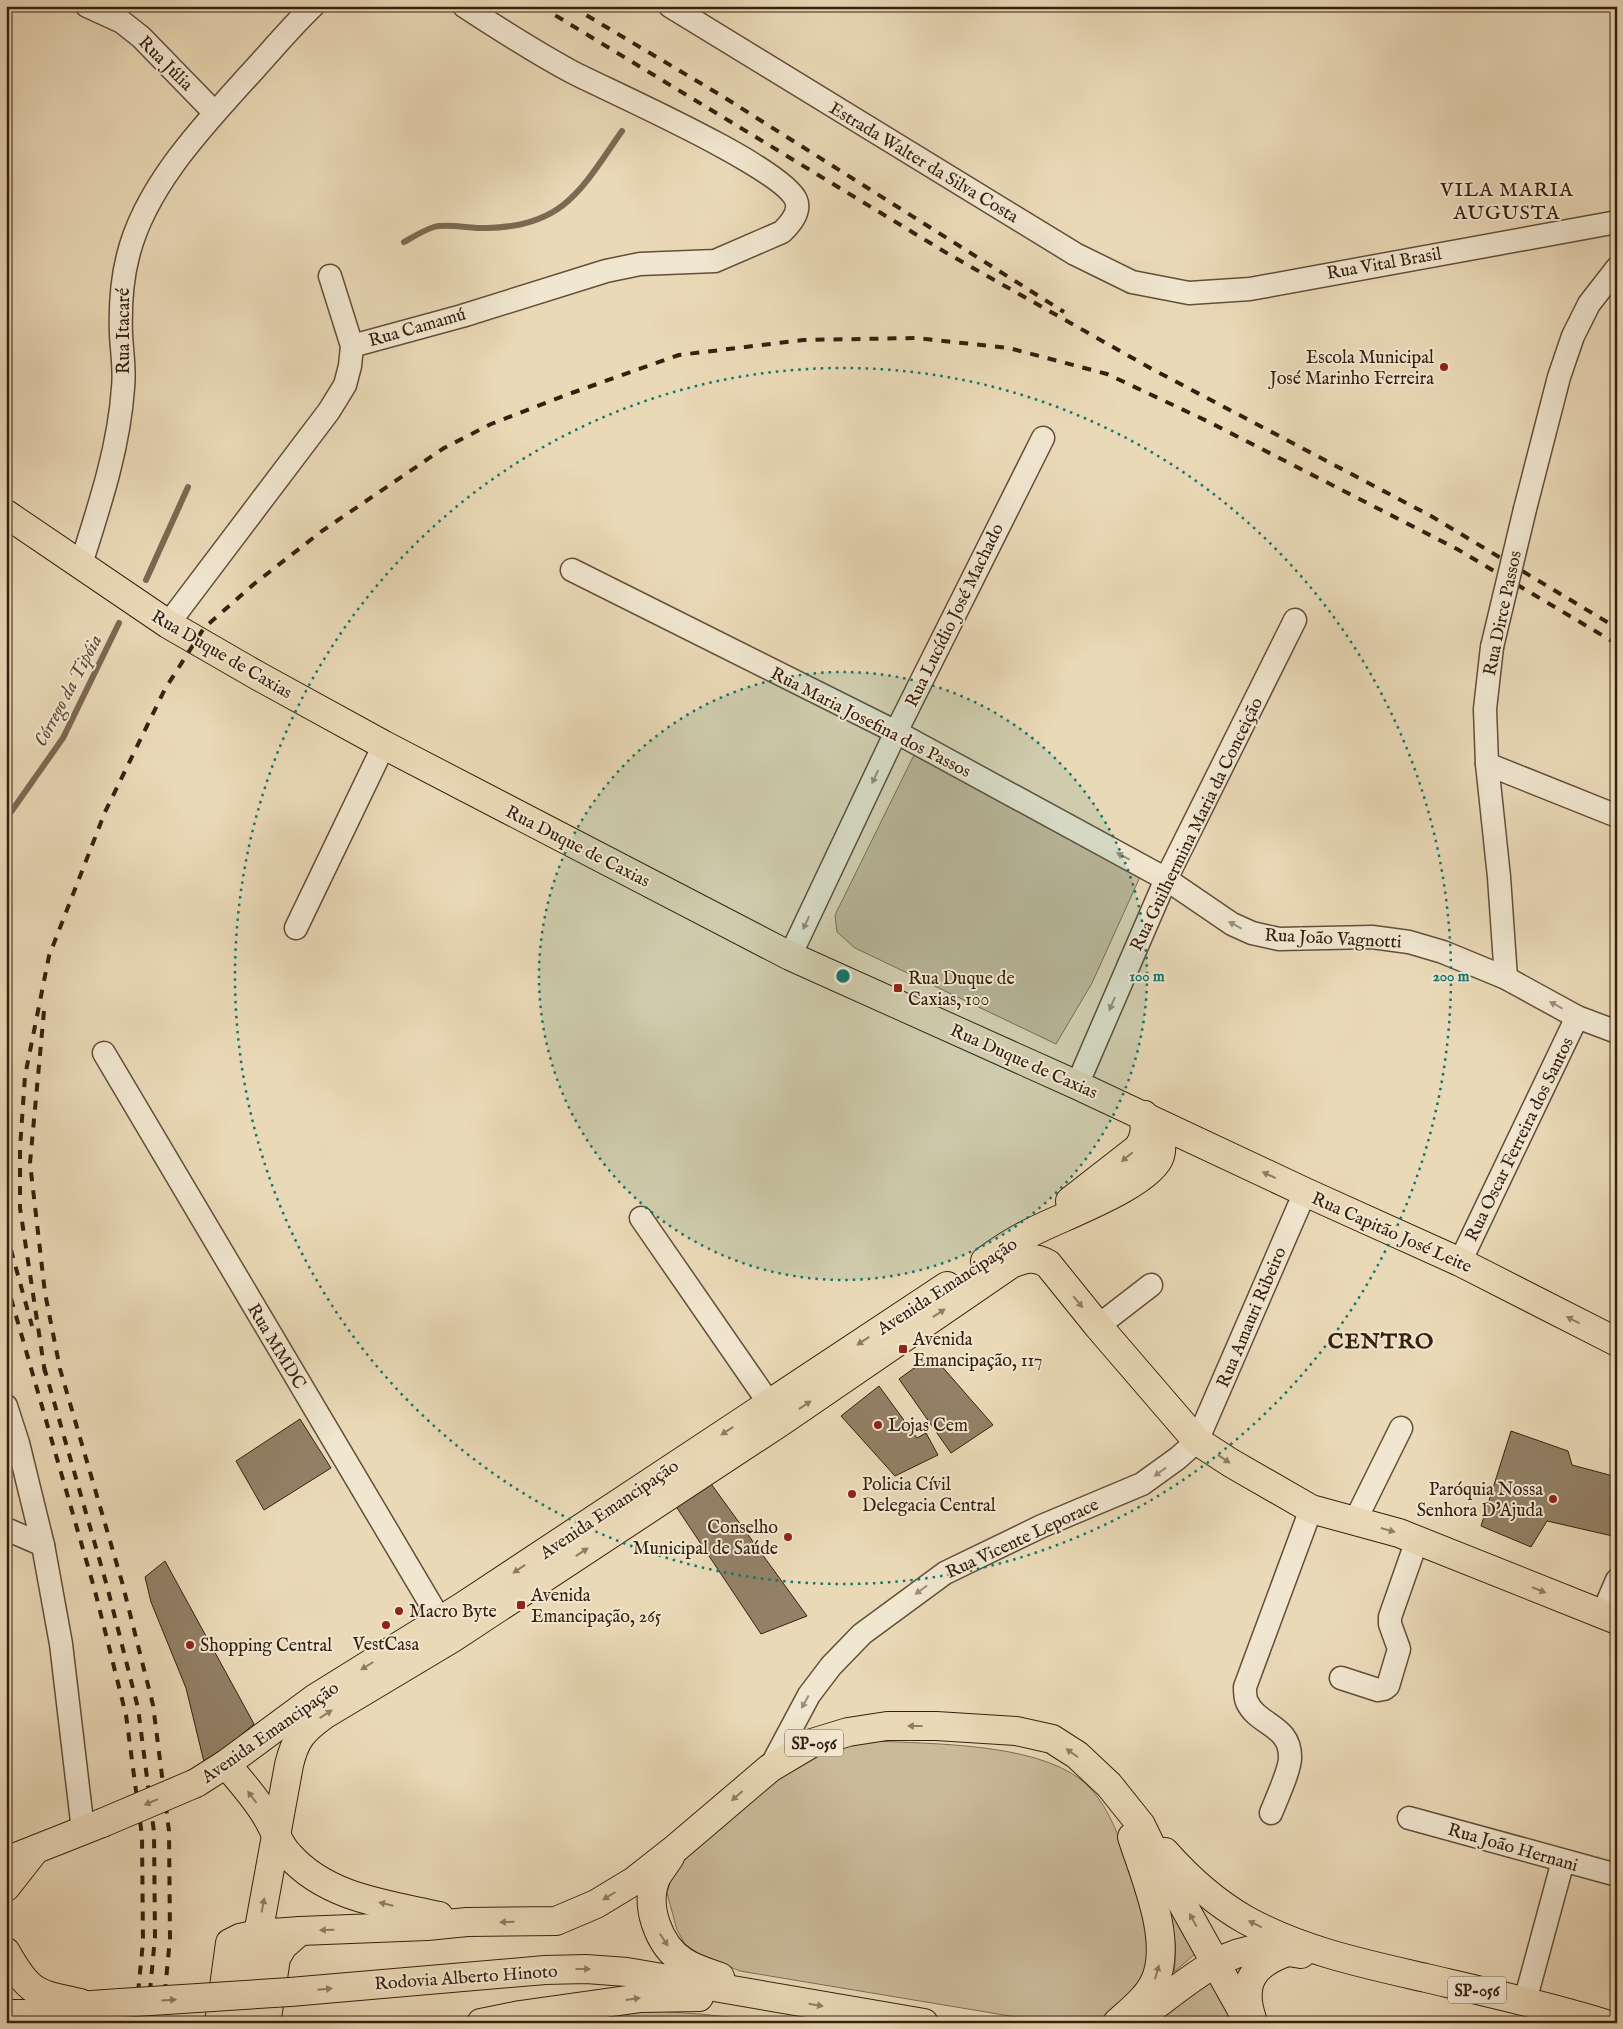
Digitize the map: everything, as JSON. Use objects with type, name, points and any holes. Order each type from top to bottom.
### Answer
[{"type":"main road","name":"Rua Duque de Caxias","points":[[6,514],[168,624],[384,745],[790,956],[1144,1116],[1154,1126],[1160,1137],[1161,1146]]},
{"type":"main road","points":[[1144,1116],[1200,1143]]},
{"type":"main road","points":[[1032,1232],[1138,1148],[1144,1139],[1146,1131],[1144,1116]]},
{"type":"main road","name":"Rua Capitão José Leite","points":[[1161,1146],[1185,1142],[1200,1143],[1460,1262],[1617,1342]]},
{"type":"main road","name":"Avenida Emancipação","points":[[775,1412],[1000,1250],[1032,1232],[1114,1193],[1146,1174],[1156,1164],[1161,1146]]},
{"type":"main road","points":[[1114,1193],[1053,1238],[1047,1253],[1048,1264],[1098,1326],[1197,1441],[1231,1463],[1311,1508],[1399,1533],[1609,1618]]},
{"type":"main road","name":"Avenida Emancipação","points":[[276,1837],[293,1748],[309,1726],[445,1630],[775,1412],[1011,1264],[1031,1257],[1048,1264]]},
{"type":"main road","name":"Avenida Emancipação","points":[[6,1861],[93,1827],[196,1783],[226,1764],[314,1699],[445,1630]]},
{"type":"main road","name":"SP-056","points":[[467,1922],[556,1921],[596,1904],[634,1881],[770,1768],[812,1743],[848,1732],[887,1726],[936,1726],[1016,1731],[1052,1739],[1077,1755],[1109,1785],[1179,1868],[1228,1908],[1268,1930],[1350,1961],[1525,2001],[1603,2023]]},
{"type":"main road","points":[[226,1764],[267,1818],[276,1837],[288,1855],[307,1873],[327,1886],[346,1894],[467,1922]]},
{"type":"main road","points":[[1109,1785],[1128,1826],[1137,1852],[1161,1936],[1161,1957],[1154,1983],[1138,2004],[1117,2023]]},
{"type":"main road","points":[[1141,1825],[1158,1860],[1249,2023]]},
{"type":"main road","points":[[245,2023],[258,1934],[276,1837]]},
{"type":"main road","points":[[6,1887],[36,1848]]},
{"type":"main road","points":[[676,1848],[657,1877],[652,1896],[653,1912],[659,1932],[670,1949],[684,1962],[768,1997]]},
{"type":"main road","points":[[219,2023],[230,1943],[240,1938],[258,1934],[300,1931],[427,1926],[467,1922]]},
{"type":"main road","points":[[268,2023],[267,2018],[276,1958],[283,1946],[300,1931]]},
{"type":"main road","name":"SP-056","points":[[1128,2023],[1152,2009],[1215,1963],[1247,1950],[1287,1952],[1350,1961]]},
{"type":"main road","points":[[6,1952],[19,1974],[29,1985],[45,1996],[91,2005]]},
{"type":"main road","points":[[1254,2023],[1249,2009],[1247,1994],[1250,1980],[1256,1969],[1266,1960],[1287,1952]]},
{"type":"main road","name":"Rodovia Alberto Hinoto","points":[[6,2014],[43,2014],[66,2012],[91,2005],[290,1992],[536,1971],[586,1969],[627,1972],[924,2023]]},
{"type":"main road","points":[[481,2023],[520,2015],[641,1998],[768,1997]]},
{"type":"street","name":"Rua Júlia","points":[[87,6],[127,14],[141,36],[214,112]]},
{"type":"street","name":"Rua Itacaré","points":[[81,564],[105,487],[118,423],[123,388],[121,288],[128,254],[144,214],[160,184],[214,112],[286,32],[313,6]]},
{"type":"street","name":"Rua Camamú","points":[[168,624],[329,411],[345,385],[350,366],[352,346],[462,316],[606,271],[640,264],[715,261],[782,232],[790,224],[797,211],[796,200],[788,189],[757,167],[717,143],[570,71],[464,6]]},
{"type":"street","name":"Estrada Walter da Silva Costa","points":[[670,6],[1075,254],[1132,282],[1189,293]]},
{"type":"street","name":"Rua Vital Brasil","points":[[1189,293],[1250,289],[1617,222]]},
{"type":"street","name":"Rua Vital Brasil","points":[[1580,228],[1617,238]]},
{"type":"street","name":"Rua Dirce Passos","points":[[1506,978],[1499,877],[1487,764],[1485,709],[1492,646],[1559,377],[1573,336],[1589,304],[1617,268]]},
{"type":"street","points":[[330,276],[352,346]]},
{"type":"street","name":"Rua Lucídio José Machado","points":[[790,956],[896,732],[1042,438]]},
{"type":"street","name":"Rua Maria Josefina dos Passos","points":[[572,570],[896,732],[1166,879]]},
{"type":"street","name":"Rua Guilhermina Maria da Conceição","points":[[1077,1085],[1166,879],[1295,620]]},
{"type":"street","points":[[296,928],[384,745]]},
{"type":"street","points":[[1487,764],[1617,816]]},
{"type":"street","name":"Rua João Vagnotti","points":[[1166,879],[1232,924],[1252,934],[1278,939],[1372,937],[1409,942],[1443,952],[1506,978],[1577,1017],[1617,1032]]},
{"type":"street","name":"Rua Oscar Ferreira dos Santos","points":[[1460,1262],[1577,1017]]},
{"type":"street","name":"Rua MMDC","points":[[104,1053],[445,1630]]},
{"type":"street","name":"Rua Amauri Ribeiro","points":[[1197,1441],[1305,1192]]},
{"type":"street","points":[[641,1218],[775,1412]]},
{"type":"street","points":[[1098,1326],[1151,1285]]},
{"type":"street","points":[[6,1406],[18,1443],[42,1545],[93,1827]]},
{"type":"street","points":[[1355,1521],[1401,1428]]},
{"type":"street","name":"Rua Vicente Leporace","points":[[770,1768],[809,1695],[831,1666],[862,1634],[945,1573],[1042,1526],[1142,1484],[1178,1458],[1197,1441]]},
{"type":"street","points":[[1271,1813],[1290,1759],[1288,1743],[1282,1733],[1252,1710],[1246,1701],[1245,1687],[1311,1508]]},
{"type":"street","points":[[6,1529],[42,1545]]},
{"type":"street","points":[[1341,1678],[1378,1690],[1388,1686],[1399,1649],[1390,1624],[1390,1617],[1416,1540]]},
{"type":"street","points":[[1609,1618],[1617,1580]]},
{"type":"street","name":"Rua João Hernani","points":[[1409,1818],[1563,1862],[1617,1875]]},
{"type":"street","points":[[1525,2001],[1563,1862]]},
{"type":"shaded area","points":[[915,753],[1140,877],[1092,983],[1056,1044],[855,948],[837,932],[835,915]]},
{"type":"shaded area","points":[[874,1741],[952,1745],[1009,1752],[1036,1758],[1060,1767],[1080,1779],[1097,1796],[1110,1817],[1142,1902],[1149,1933],[1148,1983],[1105,2019],[1089,2023],[1052,2023],[740,1971],[699,1954],[685,1944],[677,1930],[667,1893],[671,1879],[682,1856],[804,1754]]},
{"type":"shaded area","points":[[1161,1885],[1202,1948],[1174,1972],[1175,1939]]},
{"type":"shaded area","points":[[1212,1968],[1244,2023],[1148,2023]]},
{"type":"shaded area","points":[[640,2010],[700,2014],[785,2023],[579,2023]]},
{"type":"building","points":[[932,1355],[993,1425],[951,1453],[899,1379]]},
{"type":"building","name":"Lojas Cem","points":[[879,1386],[917,1438],[926,1433],[938,1455],[895,1476],[841,1416]]},
{"type":"building","points":[[300,1419],[331,1468],[264,1510],[236,1461]]},
{"type":"building","name":"Paróquia Nossa Senhora D'Ajuda","points":[[1511,1431],[1568,1451],[1572,1465],[1617,1477],[1617,1537],[1547,1521],[1531,1547],[1481,1526]]},
{"type":"building","points":[[709,1481],[807,1616],[761,1634],[675,1505]]},
{"type":"building","name":"Shopping Central","points":[[165,1561],[254,1724],[205,1766],[186,1688],[151,1602],[145,1577]]},
{"type":"waterway","name":"Córrego da Tipóia","points":[[404,242],[434,227],[488,228],[514,226],[536,220],[554,211],[569,200],[582,186],[622,131]]},
{"type":"waterway","name":"Córrego da Tipóia","points":[[146,580],[188,487]]},
{"type":"waterway","name":"Córrego da Tipóia","points":[[6,819],[63,738],[119,623]]},
{"type":"railway","points":[[540,6],[950,255],[1152,369],[1431,516],[1617,628]]},
{"type":"railway","points":[[571,6],[722,96],[1064,312]]},
{"type":"railway","points":[[45,1373],[20,1208],[20,1148],[25,1076],[49,956],[105,812],[165,689],[204,628],[254,584],[322,531],[444,448],[491,424],[679,355],[803,340],[916,338],[1009,348],[1107,374],[1209,422],[1457,549],[1617,644]]},
{"type":"railway","points":[[44,1011],[30,1163],[45,1293],[60,1369],[122,1582],[153,1705],[169,1831],[170,1938],[162,2023]]},
{"type":"railway","points":[[6,1232],[32,1326]]},
{"type":"railway","points":[[6,1281],[95,1591],[126,1715],[142,1836],[143,1942],[135,2023]]},
{"type":"railway","points":[[44,1367],[107,1586],[138,1708],[154,1832],[155,1937],[147,2023]]},
{"type":"place","name":"Escola Municipal José Marinho Ferreira","points":[[1444,367]]},
{"type":"place","name":"Rua Duque de Caxias, 100","points":[[898,988]]},
{"type":"place","name":"Avenida Emancipação, 117","points":[[903,1349]]},
{"type":"place","name":"Lojas Cem","points":[[878,1425]]},
{"type":"place","name":"Policia Cívil Delegacia Central","points":[[852,1494]]},
{"type":"place","name":"Paróquia Nossa Senhora D'Ajuda","points":[[1553,1499]]},
{"type":"place","name":"Conselho Municipal de Saúde","points":[[788,1537]]},
{"type":"place","name":"Avenida Emancipação, 265","points":[[521,1605]]},
{"type":"place","name":"Macro Byte","points":[[399,1611]]},
{"type":"place","name":"VestCasa","points":[[386,1625]]},
{"type":"place","name":"Shopping Central","points":[[190,1645]]},
{"type":"district","name":"VILA MARIA AUGUSTA","points":[[1507,200]]},
{"type":"district","name":"CENTRO","points":[[1381,1340]]}]
